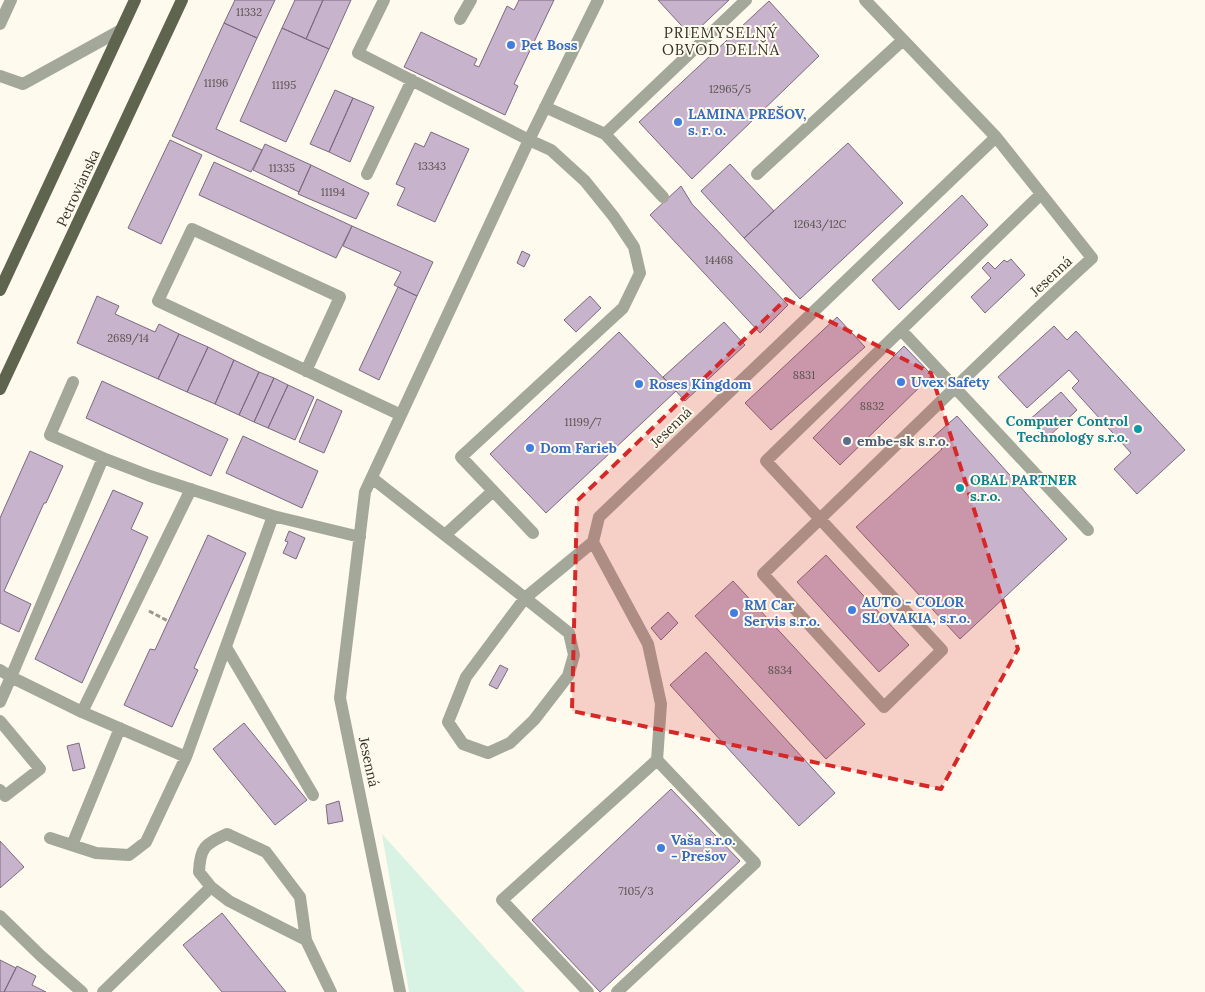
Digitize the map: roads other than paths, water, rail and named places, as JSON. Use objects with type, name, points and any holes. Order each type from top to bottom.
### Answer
[{"type":"main road","name":"Petrovianska","points":[[0,290],[135,0]]},
{"type":"main road","name":"Petrovianska","points":[[0,389],[182,0]]},
{"type":"street","points":[[0,24],[11,0]]},
{"type":"street","points":[[384,0],[358,52],[551,150],[591,188],[614,217],[634,248],[640,272],[622,308],[461,457],[533,533]]},
{"type":"street","points":[[460,19],[471,0]]},
{"type":"street","name":"Jesenná","points":[[400,992],[340,698],[365,492],[528,140],[598,0]]},
{"type":"street","points":[[605,134],[746,0]]},
{"type":"street","name":"Jesenná","points":[[820,519],[942,650],[884,707],[763,574],[820,519],[956,388],[1092,258],[996,137],[865,0]]},
{"type":"street","points":[[0,76],[23,84],[121,30]]},
{"type":"street","points":[[757,174],[903,40]]},
{"type":"street","points":[[367,174],[412,80]]},
{"type":"street","points":[[545,107],[605,134],[664,198]]},
{"type":"street","name":"Jesenná","points":[[593,542],[599,517],[996,137]]},
{"type":"street","points":[[820,519],[766,461],[1041,194]]},
{"type":"street","points":[[306,371],[340,297],[192,229],[158,301],[306,371],[401,415]]},
{"type":"street","points":[[901,330],[1088,530]]},
{"type":"street","points":[[73,382],[50,435],[103,458],[273,516],[360,537]]},
{"type":"street","points":[[0,702],[103,458]]},
{"type":"street","points":[[372,478],[525,598],[569,632],[574,655],[568,676],[534,720],[510,742],[488,753],[463,744],[448,722],[466,677],[525,598],[593,542],[648,644],[661,704],[657,760],[502,900],[588,992]]},
{"type":"street","points":[[82,712],[191,489]]},
{"type":"street","points":[[445,535],[493,491]]},
{"type":"street","points":[[50,838],[96,853],[129,855],[146,842],[186,757],[273,516]]},
{"type":"street","points":[[226,647],[313,795]]},
{"type":"street","points":[[0,670],[82,712],[186,757]]},
{"type":"street","points":[[0,721],[40,769],[5,796],[0,790]]},
{"type":"street","points":[[72,845],[120,728]]},
{"type":"street","points":[[617,992],[755,863],[657,760]]},
{"type":"street","points":[[306,940],[229,901],[211,887],[199,872],[199,858],[208,844],[227,834],[266,852],[300,897],[306,940],[331,992]]},
{"type":"street","points":[[103,992],[211,887]]},
{"type":"street","points":[[0,916],[82,992]]},
{"type":"place","name":"Pet Boss","points":[[511,45]]},
{"type":"place","name":"LAMINA PREŠOV, s. r. o.","points":[[678,122]]},
{"type":"place","name":"Uvex Safety","points":[[901,382]]},
{"type":"place","name":"Roses Kingdom","points":[[639,384]]},
{"type":"place","name":"Computer Control Technology s.r.o.","points":[[1138,429]]},
{"type":"place","name":"embe-sk s.r.o.","points":[[847,441]]},
{"type":"place","name":"Dom Farieb","points":[[530,448]]},
{"type":"place","name":"OBAL PARTNER s.r.o.","points":[[960,488]]},
{"type":"place","name":"AUTO - COLOR SLOVAKIA, s.r.o.","points":[[852,610]]},
{"type":"place","name":"RM Car Servis s.r.o.","points":[[734,613]]},
{"type":"place","name":"Vaša s.r.o. - Prešov","points":[[661,848]]},
{"type":"district","name":"PRIEMYSELNÝ OBVOD DELŇA","points":[[721,42]]}]
